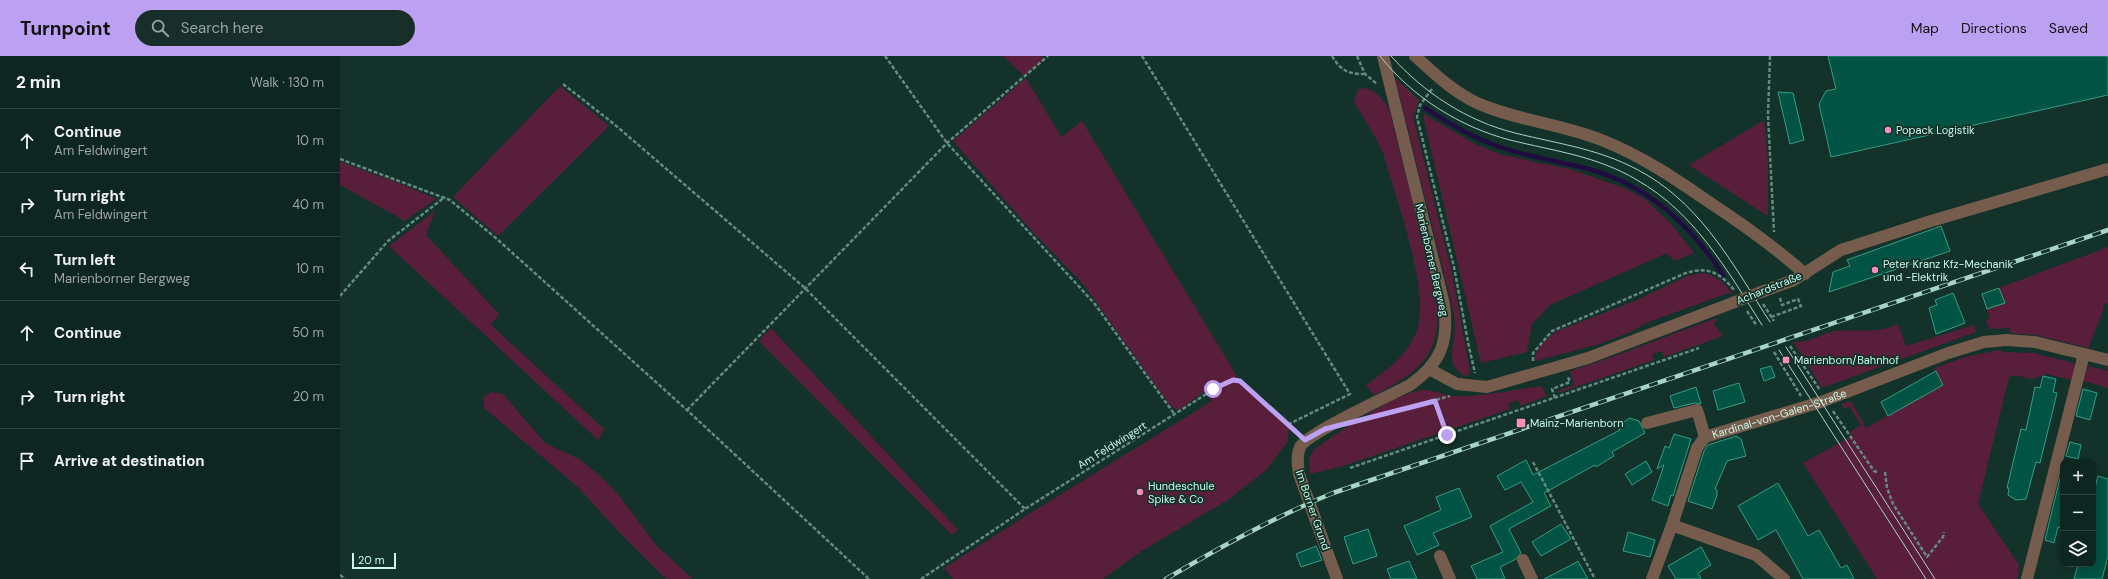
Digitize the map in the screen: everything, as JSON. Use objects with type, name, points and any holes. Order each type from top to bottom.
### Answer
[{"type":"street","name":"Marienborner Bergweg","points":[[1305,440],[1410,385],[1429,369],[1440,354],[1444,344],[1446,320],[1444,304],[1383,56]]},
{"type":"street","points":[[1415,56],[1439,79],[1476,102],[1496,110],[1578,132],[1633,154],[1665,172],[1774,247],[1805,274]]},
{"type":"street","name":"Achardstraße","points":[[1429,369],[1453,383],[1479,387],[1487,387],[1534,374],[1588,358],[1738,300],[1761,297],[1805,274],[1841,250],[2108,169]]},
{"type":"street","name":"Kardinal-von-Galen-Straße","points":[[1652,579],[1672,525],[1697,448],[1705,437],[1960,348],[1998,340],[2035,342],[2108,360]]},
{"type":"street","points":[[2027,579],[2084,354]]},
{"type":"street","points":[[1647,423],[1697,410],[1705,437]]},
{"type":"street","name":"Im Borner Grund","points":[[1305,440],[1300,447],[1297,461],[1299,474],[1338,579]]},
{"type":"street","points":[[1672,525],[1756,555],[1784,579]]},
{"type":"street","points":[[1440,556],[1450,579]]},
{"type":"street","points":[[1523,560],[1532,579]]},
{"type":"path","points":[[884,56],[947,143],[1094,303],[1175,415]]},
{"type":"path","points":[[687,410],[804,288],[947,143],[1048,56]]},
{"type":"path","points":[[1142,56],[1350,394],[1289,424]]},
{"type":"path","points":[[1332,56],[1338,67],[1344,71],[1350,74],[1365,74]]},
{"type":"path","points":[[1357,56],[1365,74],[1374,82],[1380,86],[1391,86]]},
{"type":"path","points":[[1770,56],[1768,115],[1774,247]]},
{"type":"path","points":[[1439,79],[1420,105],[1417,117],[1454,267],[1469,347],[1479,387]]},
{"type":"path","points":[[563,84],[614,124],[804,288],[1025,509]]},
{"type":"path","points":[[340,159],[445,197],[497,239],[687,410],[869,579]]},
{"type":"path","points":[[340,296],[388,241],[445,197]]},
{"type":"path","points":[[1534,374],[1533,353],[1552,331],[1643,294],[1686,273],[1702,270],[1712,271],[1724,279],[1758,326]]},
{"type":"path","points":[[1761,297],[1774,321]]},
{"type":"path","points":[[1771,317],[1801,306],[1798,299],[1782,305],[1780,298]]},
{"type":"path","points":[[1790,346],[1874,471],[1877,472]]},
{"type":"path","points":[[1350,468],[1699,348]]},
{"type":"path","points":[[1774,352],[1793,382]]},
{"type":"path","points":[[1555,398],[1552,389],[1570,382],[1564,365]]},
{"type":"path","name":"Am Feldwingert","points":[[921,579],[1025,509],[1175,415],[1213,389],[1233,380],[1240,381],[1305,440]]},
{"type":"path","points":[[1377,416],[1451,396]]},
{"type":"path","points":[[1435,401],[1447,435]]},
{"type":"path","points":[[1533,462],[1595,579]]},
{"type":"path","points":[[1885,472],[1887,488],[1893,504],[1927,557],[1943,537],[1944,532]]},
{"type":"path","points":[[340,575],[345,579]]},
{"type":"shaded area","points":[[1003,56],[1041,56],[1044,59],[1024,76]]},
{"type":"shaded area","points":[[1026,78],[1061,137],[1082,121],[1238,378],[1222,382],[1214,386],[1179,410],[1171,407],[1083,284],[1031,230],[953,141]]},
{"type":"shaded area","points":[[1395,78],[1419,100],[1413,117],[1452,273],[1470,371],[1467,377],[1460,373],[1455,367],[1453,361],[1452,355],[1455,320]]},
{"type":"shaded area","points":[[560,86],[609,126],[498,236],[453,197]]},
{"type":"shaded area","points":[[1362,88],[1374,92],[1381,98],[1389,109],[1437,298],[1438,317],[1432,347],[1416,369],[1405,378],[1374,395],[1366,385],[1395,363],[1407,349],[1416,333],[1420,316],[1416,270],[1403,218],[1383,153],[1376,138],[1354,102],[1358,90]]},
{"type":"shaded area","points":[[1424,114],[1473,143],[1499,154],[1573,170],[1626,189],[1645,199],[1673,226],[1694,253],[1674,261],[1667,253],[1550,305],[1532,324],[1527,352],[1481,363],[1424,120]]},
{"type":"shaded area","points":[[1764,120],[1768,159],[1768,216],[1689,165]]},
{"type":"shaded area","points":[[340,162],[399,183],[436,199],[405,221],[340,185]]},
{"type":"shaded area","points":[[435,211],[426,235],[499,314],[491,325],[604,429],[598,440],[389,246]]},
{"type":"shaded area","points":[[2108,247],[2108,302],[2104,304],[2089,348],[2036,335],[2010,333],[2010,328],[1989,329],[1986,320],[1990,319],[1987,309],[2004,303],[1999,288]]},
{"type":"shaded area","points":[[1701,273],[1711,275],[1719,280],[1733,294],[1729,293],[1651,321],[1628,333],[1596,345],[1535,361],[1536,353],[1539,348],[1557,331],[1635,301],[1687,276]]},
{"type":"shaded area","points":[[1717,318],[1714,324],[1723,336],[1664,357],[1662,351],[1653,354],[1654,360],[1558,393],[1557,391],[1574,385],[1570,371],[1607,359]]},
{"type":"shaded area","points":[[1898,324],[1906,346],[1974,325],[1976,332],[1822,388],[1793,341],[1803,342],[1834,331],[1875,330]]},
{"type":"shaded area","points":[[771,328],[958,530],[952,535],[759,341]]},
{"type":"shaded area","points":[[1999,350],[2004,352],[2033,353],[2074,363],[2075,368],[2071,380],[2047,374],[2031,379],[2015,375],[2009,377],[1978,504],[2019,565],[2018,579],[1877,579],[1803,463],[1852,436],[1850,432],[1861,425],[1849,406],[1844,409],[1841,404],[1851,401],[1866,428],[1943,385],[1934,368],[1965,357]]},
{"type":"shaded area","points":[[2088,366],[2108,371],[2108,388],[2083,381]]},
{"type":"shaded area","points":[[1233,381],[1240,381],[1289,424],[1288,441],[1266,470],[1229,499],[1140,552],[1103,579],[953,579],[944,568],[1212,401],[1207,394],[1213,389]]},
{"type":"shaded area","points":[[1541,386],[1547,396],[1521,406],[1518,400],[1508,404],[1510,409],[1343,466],[1310,474],[1309,460],[1313,451],[1366,415],[1412,392],[1427,390],[1451,396],[1466,396]]},
{"type":"shaded area","points":[[491,392],[503,394],[545,443],[579,459],[599,475],[617,493],[656,545],[693,579],[666,579],[617,530],[578,487],[484,408],[484,397]]},
{"type":"building","name":"Popack Logistik","points":[[1828,56],[2108,56],[2108,95],[1831,157],[1819,104],[1826,91],[1836,89]]},
{"type":"building","points":[[1778,92],[1793,93],[1804,140],[1790,144]]},
{"type":"building","points":[[1941,226],[1950,251],[1829,292],[1833,272],[1850,266],[1847,260]]},
{"type":"building","points":[[1999,288],[2005,303],[1987,309],[1982,294]]},
{"type":"building","points":[[1953,293],[1965,323],[1936,334],[1929,308],[1937,305],[1935,300]]},
{"type":"building","points":[[1771,366],[1775,377],[1764,381],[1760,369]]},
{"type":"building","points":[[1936,371],[1943,385],[1888,416],[1881,402]]},
{"type":"building","points":[[2043,376],[2056,379],[2053,392],[2057,393],[2040,463],[2036,462],[2026,499],[2016,500],[2008,495],[2009,488],[2007,488],[2021,429],[2026,430],[2035,387],[2040,388]]},
{"type":"building","points":[[1739,383],[1745,402],[1718,410],[1713,391]]},
{"type":"building","points":[[1696,387],[1701,404],[1695,403],[1674,408],[1670,396]]},
{"type":"building","points":[[2083,389],[2097,393],[2090,420],[2076,416]]},
{"type":"building","points":[[1630,418],[1639,421],[1645,433],[1612,452],[1614,456],[1596,467],[1595,465],[1544,493],[1551,506],[1509,529],[1521,553],[1516,559],[1500,567],[1505,579],[1477,579],[1471,566],[1503,552],[1490,526],[1533,502],[1521,482],[1505,490],[1497,476],[1526,460],[1533,475],[1620,430],[1617,426]]},
{"type":"building","points":[[1674,434],[1691,439],[1673,496],[1671,495],[1668,506],[1652,500],[1664,465],[1657,469],[1665,446],[1669,448]]},
{"type":"building","points":[[1736,436],[1741,439],[1746,456],[1727,461],[1715,489],[1717,490],[1717,495],[1712,509],[1688,501],[1704,451],[1708,445]]},
{"type":"building","points":[[2070,442],[2081,445],[2078,459],[2066,456]]},
{"type":"building","points":[[1646,461],[1652,472],[1632,485],[1625,474]]},
{"type":"building","points":[[2098,476],[2108,479],[2108,556],[2102,579],[2074,579],[2077,567],[2096,567],[2096,484]]},
{"type":"building","points":[[2060,478],[2060,528],[2058,527],[2054,543],[2045,540]]},
{"type":"building","points":[[1778,483],[1808,536],[1819,530],[1841,568],[1847,565],[1854,579],[1803,579],[1776,530],[1758,540],[1738,506]]},
{"type":"building","points":[[1459,488],[1472,517],[1433,533],[1439,545],[1417,555],[1404,526],[1441,510],[1436,497]]},
{"type":"building","points":[[1561,524],[1571,539],[1541,556],[1532,542]]},
{"type":"building","points":[[1368,529],[1377,556],[1353,564],[1344,537]]},
{"type":"building","points":[[1628,532],[1655,540],[1650,557],[1623,551]]},
{"type":"building","points":[[1316,546],[1322,560],[1301,567],[1296,554]]},
{"type":"building","points":[[1701,547],[1711,565],[1698,573],[1701,579],[1676,579],[1668,566]]},
{"type":"building","points":[[1409,561],[1417,579],[1391,579],[1387,569]]},
{"type":"building","points":[[1578,561],[1588,579],[1544,579],[1573,564]]},
{"type":"waterway","points":[[1425,108],[1461,130],[1490,143],[1521,154],[1588,169],[1629,185],[1648,196],[1682,223],[1697,239],[1723,275]]},
{"type":"tram line","points":[[1380,56],[1407,85],[1455,119],[1510,140],[1575,155],[1606,165],[1637,180],[1658,193],[1693,226],[1708,244],[1762,325]]},
{"type":"tram line","points":[[1391,56],[1418,82],[1447,104],[1463,113],[1497,128],[1599,153],[1631,166],[1667,189],[1702,222],[1717,241],[1770,322]]},
{"type":"tram line","points":[[1786,347],[1935,579]]},
{"type":"tram line","points":[[1779,350],[1926,579]]},
{"type":"railway","points":[[1166,579],[1248,533],[1311,502],[1333,493],[2108,230]]},
{"type":"place","name":"Popack Logistik","points":[[1888,130]]},
{"type":"place","name":"Peter Kranz Kfz-Mechanik und -Elektrik","points":[[1875,270]]},
{"type":"place","name":"Marienborn/Bahnhof","points":[[1786,360]]},
{"type":"place","name":"Mainz-Marienborn","points":[[1521,423]]},
{"type":"place","name":"Hundeschule Spike & Co","points":[[1140,492]]},
{"type":"route","points":[[1213,389],[1233,380],[1240,381],[1305,440],[1325,429],[1435,401],[1447,435]]}]
